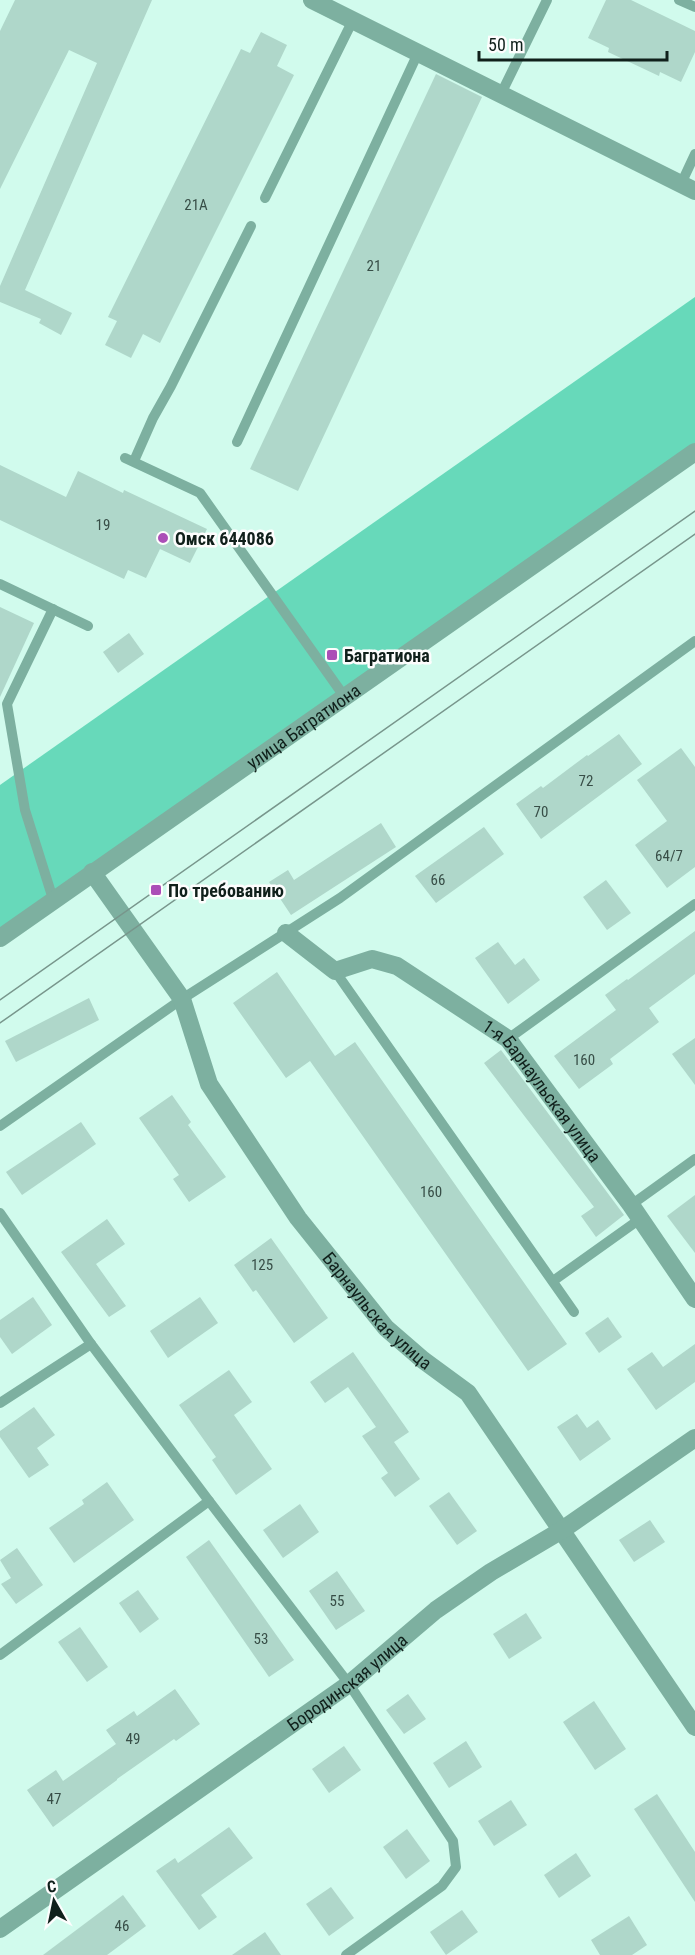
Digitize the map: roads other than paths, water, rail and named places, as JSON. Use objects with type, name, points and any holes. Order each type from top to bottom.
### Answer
[{"type":"street","points":[[312,0],[688,187]]},
{"type":"street","name":"улица Багратиона","points":[[0,938],[695,452]]},
{"type":"street","name":"Барнаульская улица","points":[[92,872],[182,999],[209,1084],[298,1218],[386,1328],[468,1394],[695,1727]]},
{"type":"street","points":[[286,933],[335,971]]},
{"type":"street","name":"1-я Барнаульская улица","points":[[335,971],[372,959],[397,966],[508,1039],[635,1212],[695,1299]]},
{"type":"street","name":"Бородинская улица","points":[[0,1929],[349,1684],[436,1610],[491,1572],[562,1530],[695,1438]]},
{"type":"lane","points":[[501,94],[547,0]]},
{"type":"lane","points":[[680,0],[695,7]]},
{"type":"lane","points":[[265,198],[353,21]]},
{"type":"lane","points":[[237,442],[418,53]]},
{"type":"lane","points":[[688,187],[695,154]]},
{"type":"lane","points":[[251,226],[171,386],[129,459],[200,493],[344,696]]},
{"type":"lane","points":[[0,584],[88,626]]},
{"type":"lane","points":[[53,609],[8,704],[25,810],[53,899]]},
{"type":"lane","points":[[0,1126],[182,999],[376,872],[695,641]]},
{"type":"lane","points":[[508,1039],[695,904]]},
{"type":"lane","points":[[335,971],[574,1312]]},
{"type":"lane","points":[[553,1281],[695,1159]]},
{"type":"lane","points":[[0,1213],[91,1344],[349,1684],[453,1841],[456,1868],[442,1886],[346,1955]]},
{"type":"lane","points":[[0,1403],[91,1344]]},
{"type":"lane","points":[[0,1655],[209,1501]]},
{"type":"tram line","points":[[0,1000],[695,511]]},
{"type":"tram line","points":[[0,1023],[695,534]]},
{"type":"place","name":"Омск 644086","points":[[163,538]]},
{"type":"place","name":"Багратиона","points":[[332,655]]},
{"type":"place","name":"По требованию","points":[[156,890]]}]
